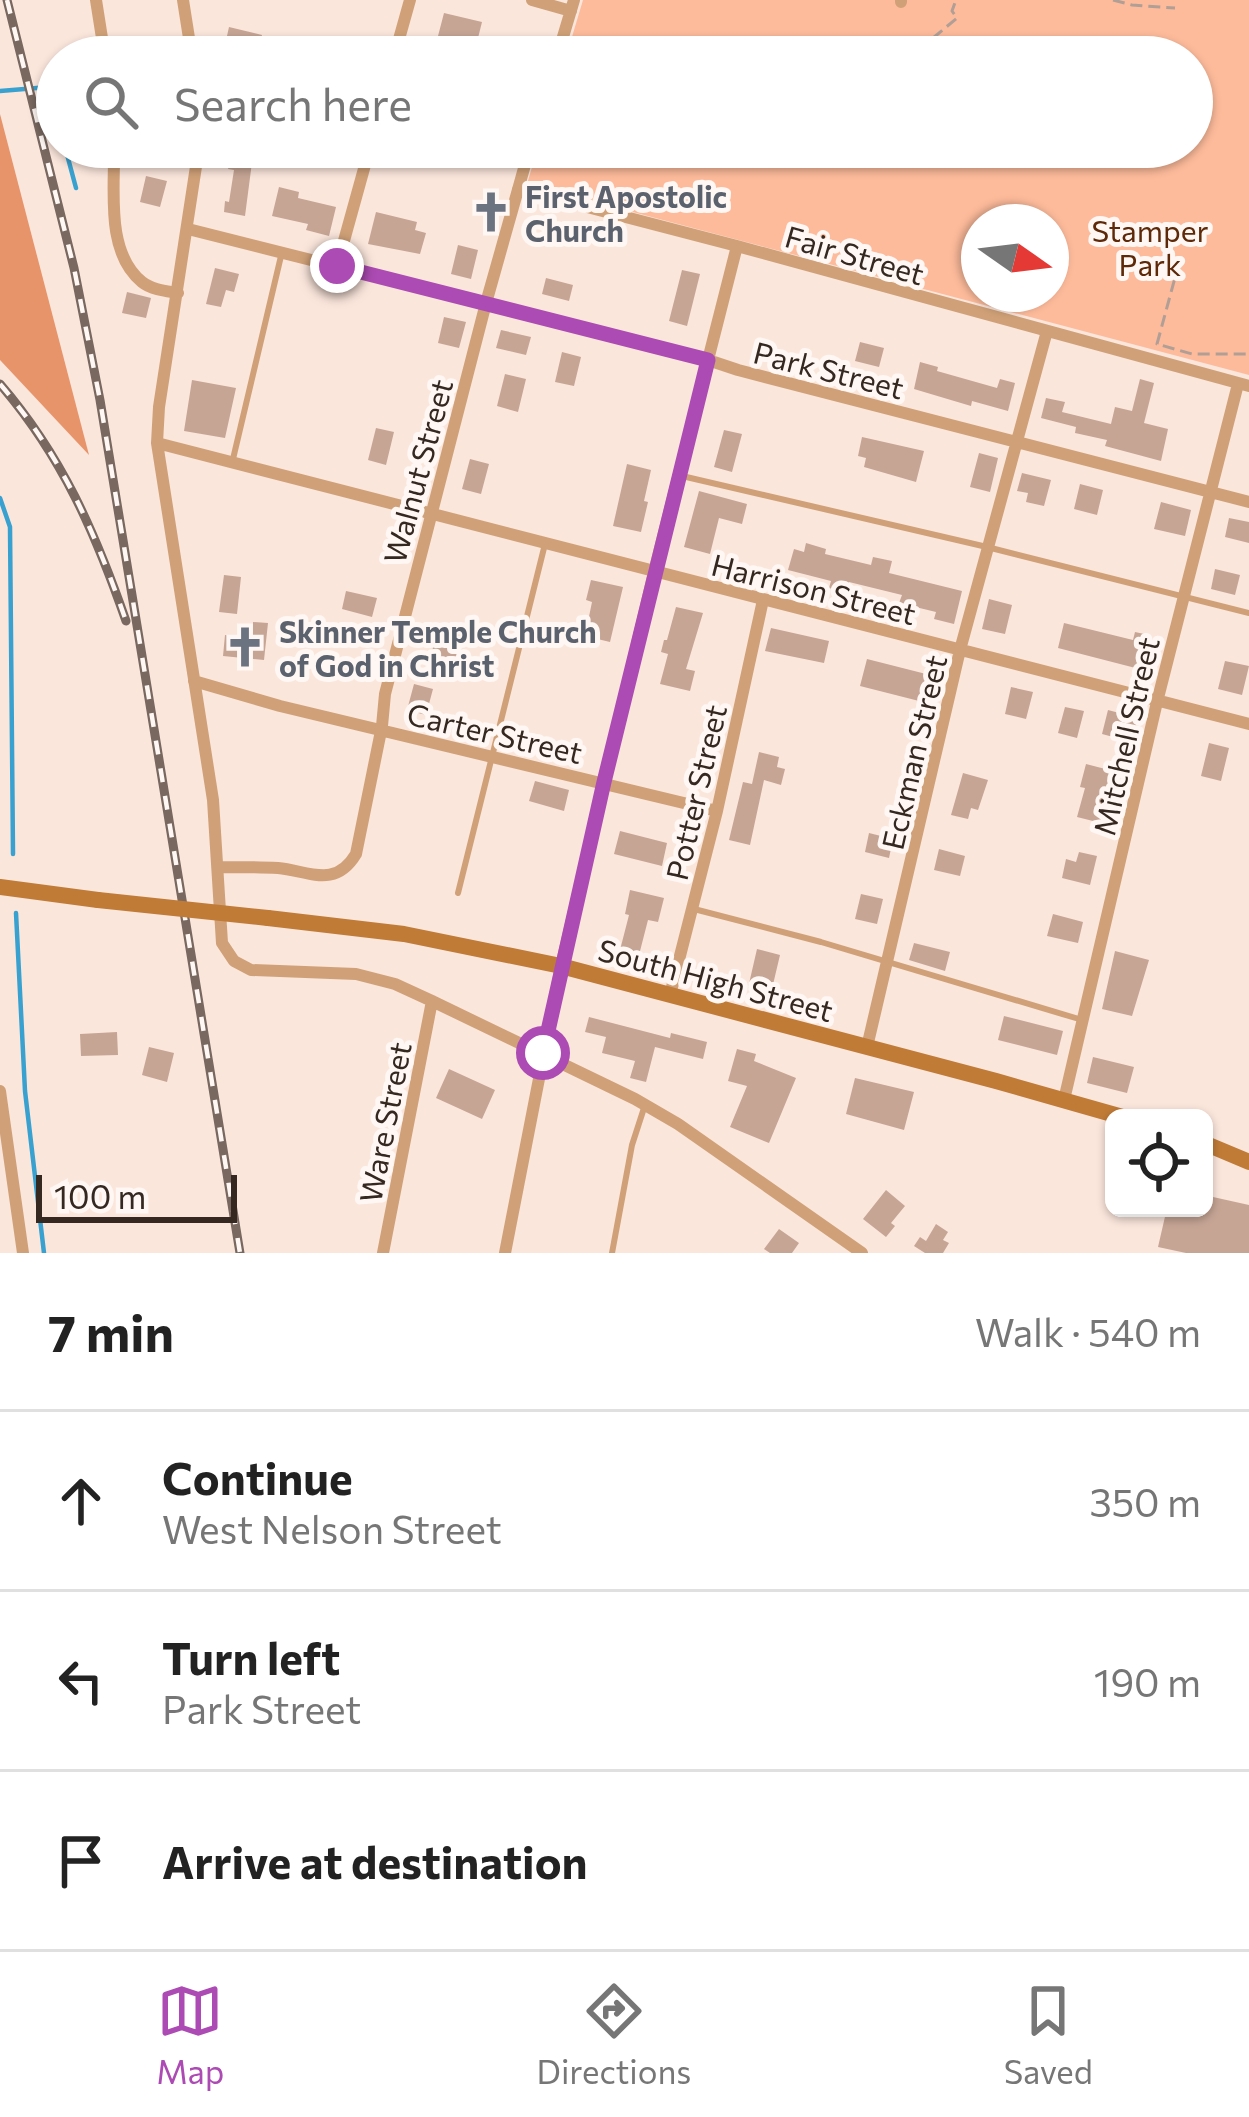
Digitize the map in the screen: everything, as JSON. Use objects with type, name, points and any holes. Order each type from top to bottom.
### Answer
[{"type":"main road","name":"South High Street","points":[[0,887],[404,934],[561,966],[1105,1112]]},
{"type":"main road","points":[[1213,1147],[1249,1162]]},
{"type":"street","points":[[95,0],[101,36]]},
{"type":"street","points":[[183,0],[189,36]]},
{"type":"street","points":[[400,36],[410,0]]},
{"type":"street","points":[[532,0],[573,5],[563,36]]},
{"type":"street","points":[[115,168],[119,247],[142,283],[178,293]]},
{"type":"street","points":[[196,168],[159,407],[158,443],[213,800],[221,933],[229,956],[245,968],[264,973],[330,971],[373,977],[543,1053],[678,1124],[862,1253]]},
{"type":"street","points":[[337,266],[364,168]]},
{"type":"street","name":"Walnut Street","points":[[219,867],[277,868],[322,876],[349,864],[357,850],[385,694],[524,168]]},
{"type":"street","name":"Fair Street","points":[[518,190],[1243,385]]},
{"type":"street","name":"Park Street","points":[[188,229],[1249,502]]},
{"type":"street","points":[[505,1253],[561,966],[737,246]]},
{"type":"street","name":"Eckman Street","points":[[867,1047],[960,650],[1047,331]]},
{"type":"street","name":"Mitchell Street","points":[[1064,1100],[1183,596],[1243,385]]},
{"type":"street","name":"Harrison Street","points":[[158,443],[1249,724]]},
{"type":"street","name":"Potter Street","points":[[670,995],[763,600]]},
{"type":"street","name":"Carter Street","points":[[194,681],[717,811]]},
{"type":"street","name":"Ware Street","points":[[383,1253],[432,1001]]},
{"type":"street","points":[[0,1091],[23,1253]]},
{"type":"lane","points":[[232,462],[281,252]]},
{"type":"lane","points":[[678,475],[1249,613]]},
{"type":"lane","points":[[458,892],[545,544]]},
{"type":"lane","points":[[692,908],[1083,1020]]},
{"type":"lane","points":[[612,1253],[632,1145],[645,1105]]},
{"type":"path","points":[[935,36],[957,18],[952,10],[956,0]]},
{"type":"path","points":[[1113,0],[1175,8]]},
{"type":"path","points":[[1180,263],[1157,344],[1192,354],[1249,354]]},
{"type":"green space","name":"Stamper Park","points":[[583,0],[1249,0],[1249,375],[1011,312],[1069,312],[1069,204],[961,204],[961,299],[527,184],[532,168],[1213,168],[1213,36],[572,36]]},
{"type":"shaded area","points":[[0,114],[89,455],[0,360]]},
{"type":"building","points":[[444,13],[482,22],[478,36],[438,36]]},
{"type":"building","points":[[229,27],[262,35],[262,36],[227,36]]},
{"type":"building","points":[[251,168],[245,216],[224,212],[234,170],[228,169]]},
{"type":"building","points":[[146,176],[167,181],[160,207],[140,202]]},
{"type":"building","points":[[279,187],[299,192],[298,198],[336,207],[329,236],[306,230],[308,224],[272,216]]},
{"type":"building","points":[[376,212],[417,222],[415,230],[426,233],[420,254],[368,244]]},
{"type":"building","points":[[458,245],[478,250],[471,279],[451,274]]},
{"type":"building","points":[[215,268],[239,274],[234,292],[226,290],[221,307],[206,304]]},
{"type":"building","points":[[682,270],[700,274],[687,326],[669,321]]},
{"type":"building","points":[[546,278],[573,285],[569,301],[542,294]]},
{"type":"building","points":[[127,292],[151,298],[146,318],[122,313]]},
{"type":"building","points":[[444,317],[466,322],[459,348],[438,343]]},
{"type":"building","points":[[501,330],[531,337],[526,355],[496,348]]},
{"type":"building","points":[[860,342],[884,348],[879,367],[855,361]]},
{"type":"building","points":[[562,352],[581,357],[574,386],[555,382]]},
{"type":"building","points":[[920,362],[997,388],[1000,379],[1015,383],[1008,411],[914,389]]},
{"type":"building","points":[[505,374],[526,379],[518,412],[497,406]]},
{"type":"building","points":[[1140,379],[1154,383],[1144,423],[1168,429],[1161,461],[1105,446],[1107,440],[1041,418],[1046,398],[1065,402],[1062,412],[1111,424],[1115,407],[1132,411]]},
{"type":"building","points":[[192,380],[236,388],[225,438],[184,431]]},
{"type":"building","points":[[376,428],[394,432],[386,465],[368,460]]},
{"type":"building","points":[[724,430],[742,434],[732,472],[714,467]]},
{"type":"building","points":[[862,437],[924,451],[916,482],[864,467],[866,458],[858,456]]},
{"type":"building","points":[[979,453],[998,458],[990,492],[970,487]]},
{"type":"building","points":[[470,459],[489,464],[481,494],[462,489]]},
{"type":"building","points":[[627,464],[651,470],[641,532],[613,526]]},
{"type":"building","points":[[1022,473],[1051,480],[1044,506],[1026,502],[1028,493],[1017,491]]},
{"type":"building","points":[[1080,484],[1103,490],[1097,515],[1074,509]]},
{"type":"building","points":[[699,491],[747,504],[742,524],[719,518],[710,554],[684,547]]},
{"type":"building","points":[[1161,502],[1191,510],[1185,536],[1154,529]]},
{"type":"building","points":[[1229,518],[1249,522],[1249,543],[1225,537]]},
{"type":"building","points":[[806,543],[826,549],[825,554],[871,565],[873,557],[892,561],[889,573],[962,591],[954,624],[934,619],[936,612],[899,603],[902,595],[849,582],[846,593],[829,588],[831,581],[788,570],[794,549],[804,552]]},
{"type":"building","points":[[1215,569],[1240,575],[1235,595],[1211,589]]},
{"type":"building","points":[[224,575],[241,577],[237,614],[219,612]]},
{"type":"building","points":[[591,580],[623,587],[610,642],[585,636]]},
{"type":"building","points":[[346,591],[377,598],[372,617],[342,609]]},
{"type":"building","points":[[989,599],[1012,605],[1005,634],[982,629]]},
{"type":"building","points":[[676,607],[703,613],[686,669],[695,671],[690,691],[660,684],[668,654],[661,652]]},
{"type":"building","name":"Skinner Temple Church of God in Christ","points":[[253,622],[268,623],[264,660],[223,656],[225,635],[252,638]]},
{"type":"building","points":[[1064,623],[1133,640],[1135,632],[1149,635],[1147,644],[1157,646],[1151,672],[1058,648]]},
{"type":"building","points":[[771,628],[829,641],[824,663],[765,651]]},
{"type":"building","points":[[434,643],[463,650],[459,668],[430,661]]},
{"type":"building","points":[[867,659],[930,675],[923,702],[860,686]]},
{"type":"building","points":[[1225,661],[1249,666],[1242,695],[1218,689]]},
{"type":"building","points":[[414,684],[433,689],[426,715],[407,710]]},
{"type":"building","points":[[1011,687],[1033,692],[1026,719],[1005,714]]},
{"type":"building","points":[[1065,707],[1084,711],[1077,738],[1058,733]]},
{"type":"building","points":[[1108,710],[1138,718],[1132,742],[1102,734]]},
{"type":"building","points":[[1209,743],[1229,748],[1221,781],[1201,776]]},
{"type":"building","points":[[759,752],[779,757],[777,767],[785,769],[781,785],[764,780],[750,845],[729,840],[743,782],[752,784]]},
{"type":"building","points":[[1086,764],[1113,771],[1101,823],[1077,817]]},
{"type":"building","points":[[963,773],[988,780],[978,810],[971,808],[968,819],[951,815]]},
{"type":"building","points":[[535,781],[569,790],[564,811],[529,801]]},
{"type":"building","points":[[620,831],[667,843],[662,866],[614,854]]},
{"type":"building","points":[[869,833],[893,839],[889,858],[865,852]]},
{"type":"building","points":[[939,849],[965,856],[960,876],[934,870]]},
{"type":"building","points":[[1079,852],[1097,856],[1090,885],[1062,878],[1066,859],[1076,862]]},
{"type":"building","points":[[630,890],[664,898],[658,922],[648,920],[639,955],[620,950]]},
{"type":"building","points":[[861,894],[883,899],[877,924],[855,919]]},
{"type":"building","points":[[1053,914],[1083,922],[1078,943],[1047,936]]},
{"type":"building","points":[[914,943],[950,952],[945,971],[909,960]]},
{"type":"building","points":[[757,949],[780,955],[771,993],[748,988]]},
{"type":"building","points":[[1115,951],[1149,960],[1132,1016],[1102,1009]]},
{"type":"building","points":[[1004,1016],[1063,1031],[1057,1055],[998,1040]]},
{"type":"building","points":[[589,1017],[670,1038],[671,1033],[707,1042],[703,1059],[655,1047],[646,1082],[630,1078],[635,1061],[602,1053],[606,1037],[585,1032]]},
{"type":"building","points":[[117,1032],[118,1055],[81,1056],[80,1034]]},
{"type":"building","points":[[149,1047],[174,1053],[167,1082],[142,1075]]},
{"type":"building","points":[[737,1049],[756,1054],[754,1061],[796,1078],[769,1143],[730,1127],[747,1086],[728,1081]]},
{"type":"building","points":[[1093,1057],[1134,1067],[1127,1093],[1087,1083]]},
{"type":"building","points":[[449,1069],[495,1090],[482,1119],[436,1098]]},
{"type":"building","points":[[855,1078],[914,1092],[904,1130],[846,1114]]},
{"type":"building","points":[[886,1190],[905,1206],[886,1237],[863,1219]]},
{"type":"building","points":[[1213,1197],[1249,1205],[1249,1253],[1186,1253],[1158,1247],[1165,1217],[1213,1217]]},
{"type":"building","points":[[936,1224],[948,1232],[943,1253],[925,1253],[914,1246],[920,1237],[926,1241]]},
{"type":"building","points":[[779,1229],[799,1243],[792,1253],[764,1249]]},
{"type":"waterway","points":[[0,91],[36,88]]},
{"type":"waterway","points":[[71,168],[76,188]]},
{"type":"waterway","points":[[0,498],[10,527],[13,854]]},
{"type":"waterway","points":[[16,913],[25,1091],[44,1253]]},
{"type":"railway","points":[[7,0],[36,116]]},
{"type":"railway","points":[[49,168],[100,400],[240,1253]]},
{"type":"railway","points":[[0,384],[75,496],[126,621]]},
{"type":"place","name":"First Apostolic Church","points":[[491,212]]},
{"type":"place","name":"Skinner Temple Church of God in Christ","points":[[245,647]]},
{"type":"route","points":[[337,266],[708,360],[543,1053]]}]
